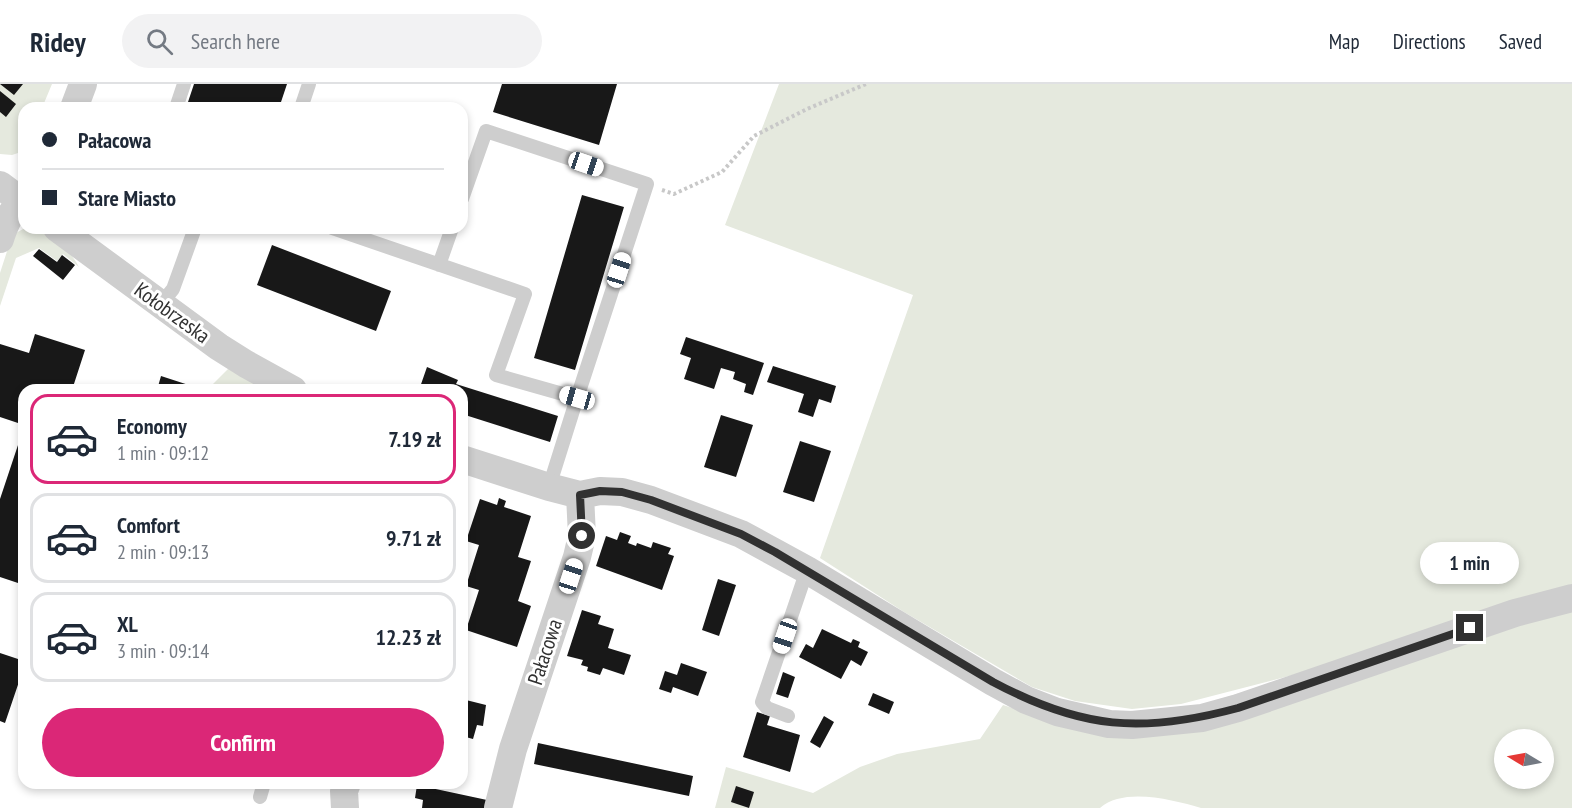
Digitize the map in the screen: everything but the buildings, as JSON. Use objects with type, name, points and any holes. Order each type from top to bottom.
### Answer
[{"type":"street","points":[[76,102],[83,84]]},
{"type":"street","points":[[0,239],[17,197]]},
{"type":"street","name":"Kołobrzeska","points":[[65,234],[160,305],[246,364],[282,384]]},
{"type":"street","points":[[468,461],[580,495],[600,491],[622,492],[651,500],[741,534],[807,570],[1026,700],[1057,712],[1086,719],[1132,725],[1202,718],[1238,708],[1515,613],[1572,598]]},
{"type":"street","name":"Pałacowa","points":[[498,808],[513,749],[577,557],[582,521],[580,495]]},
{"type":"street","points":[[345,789],[345,808]]},
{"type":"lane","points":[[178,102],[184,84]]},
{"type":"lane","points":[[303,102],[309,84]]},
{"type":"lane","points":[[468,182],[486,131],[647,184],[549,487]]},
{"type":"lane","points":[[160,305],[173,288],[193,234]]},
{"type":"lane","points":[[349,234],[525,294],[496,375],[577,398]]},
{"type":"lane","points":[[439,265],[450,234]]},
{"type":"lane","points":[[788,716],[767,708],[762,702],[807,570]]},
{"type":"lane","points":[[260,797],[262,789]]},
{"type":"path","points":[[647,184],[674,194],[722,172],[754,136],[807,109],[866,84]]},
{"type":"shaded area","points":[[0,84],[52,84],[44,102],[18,102],[18,153],[0,154]]},
{"type":"shaded area","points":[[779,84],[1572,84],[1572,808],[1201,808],[1163,799],[1135,797],[1122,798],[1100,808],[715,808],[726,767],[813,793],[860,767],[897,754],[980,739],[1003,705],[1102,736],[1320,668],[1181,704],[1132,709],[1075,701],[1032,687],[904,612],[820,558],[913,295],[725,225]]},
{"type":"shaded area","points":[[18,232],[18,234],[49,235],[63,246],[79,267],[63,254],[57,261],[39,248],[16,258],[0,306],[0,273],[14,234]]},
{"type":"shaded area","points":[[230,367],[260,384],[213,384]]},
{"type":"route","points":[[582,536],[580,495],[600,491],[622,492],[682,511],[741,534],[775,552],[1026,700],[1057,712],[1109,724],[1167,723],[1202,718],[1238,708],[1470,628]]}]
